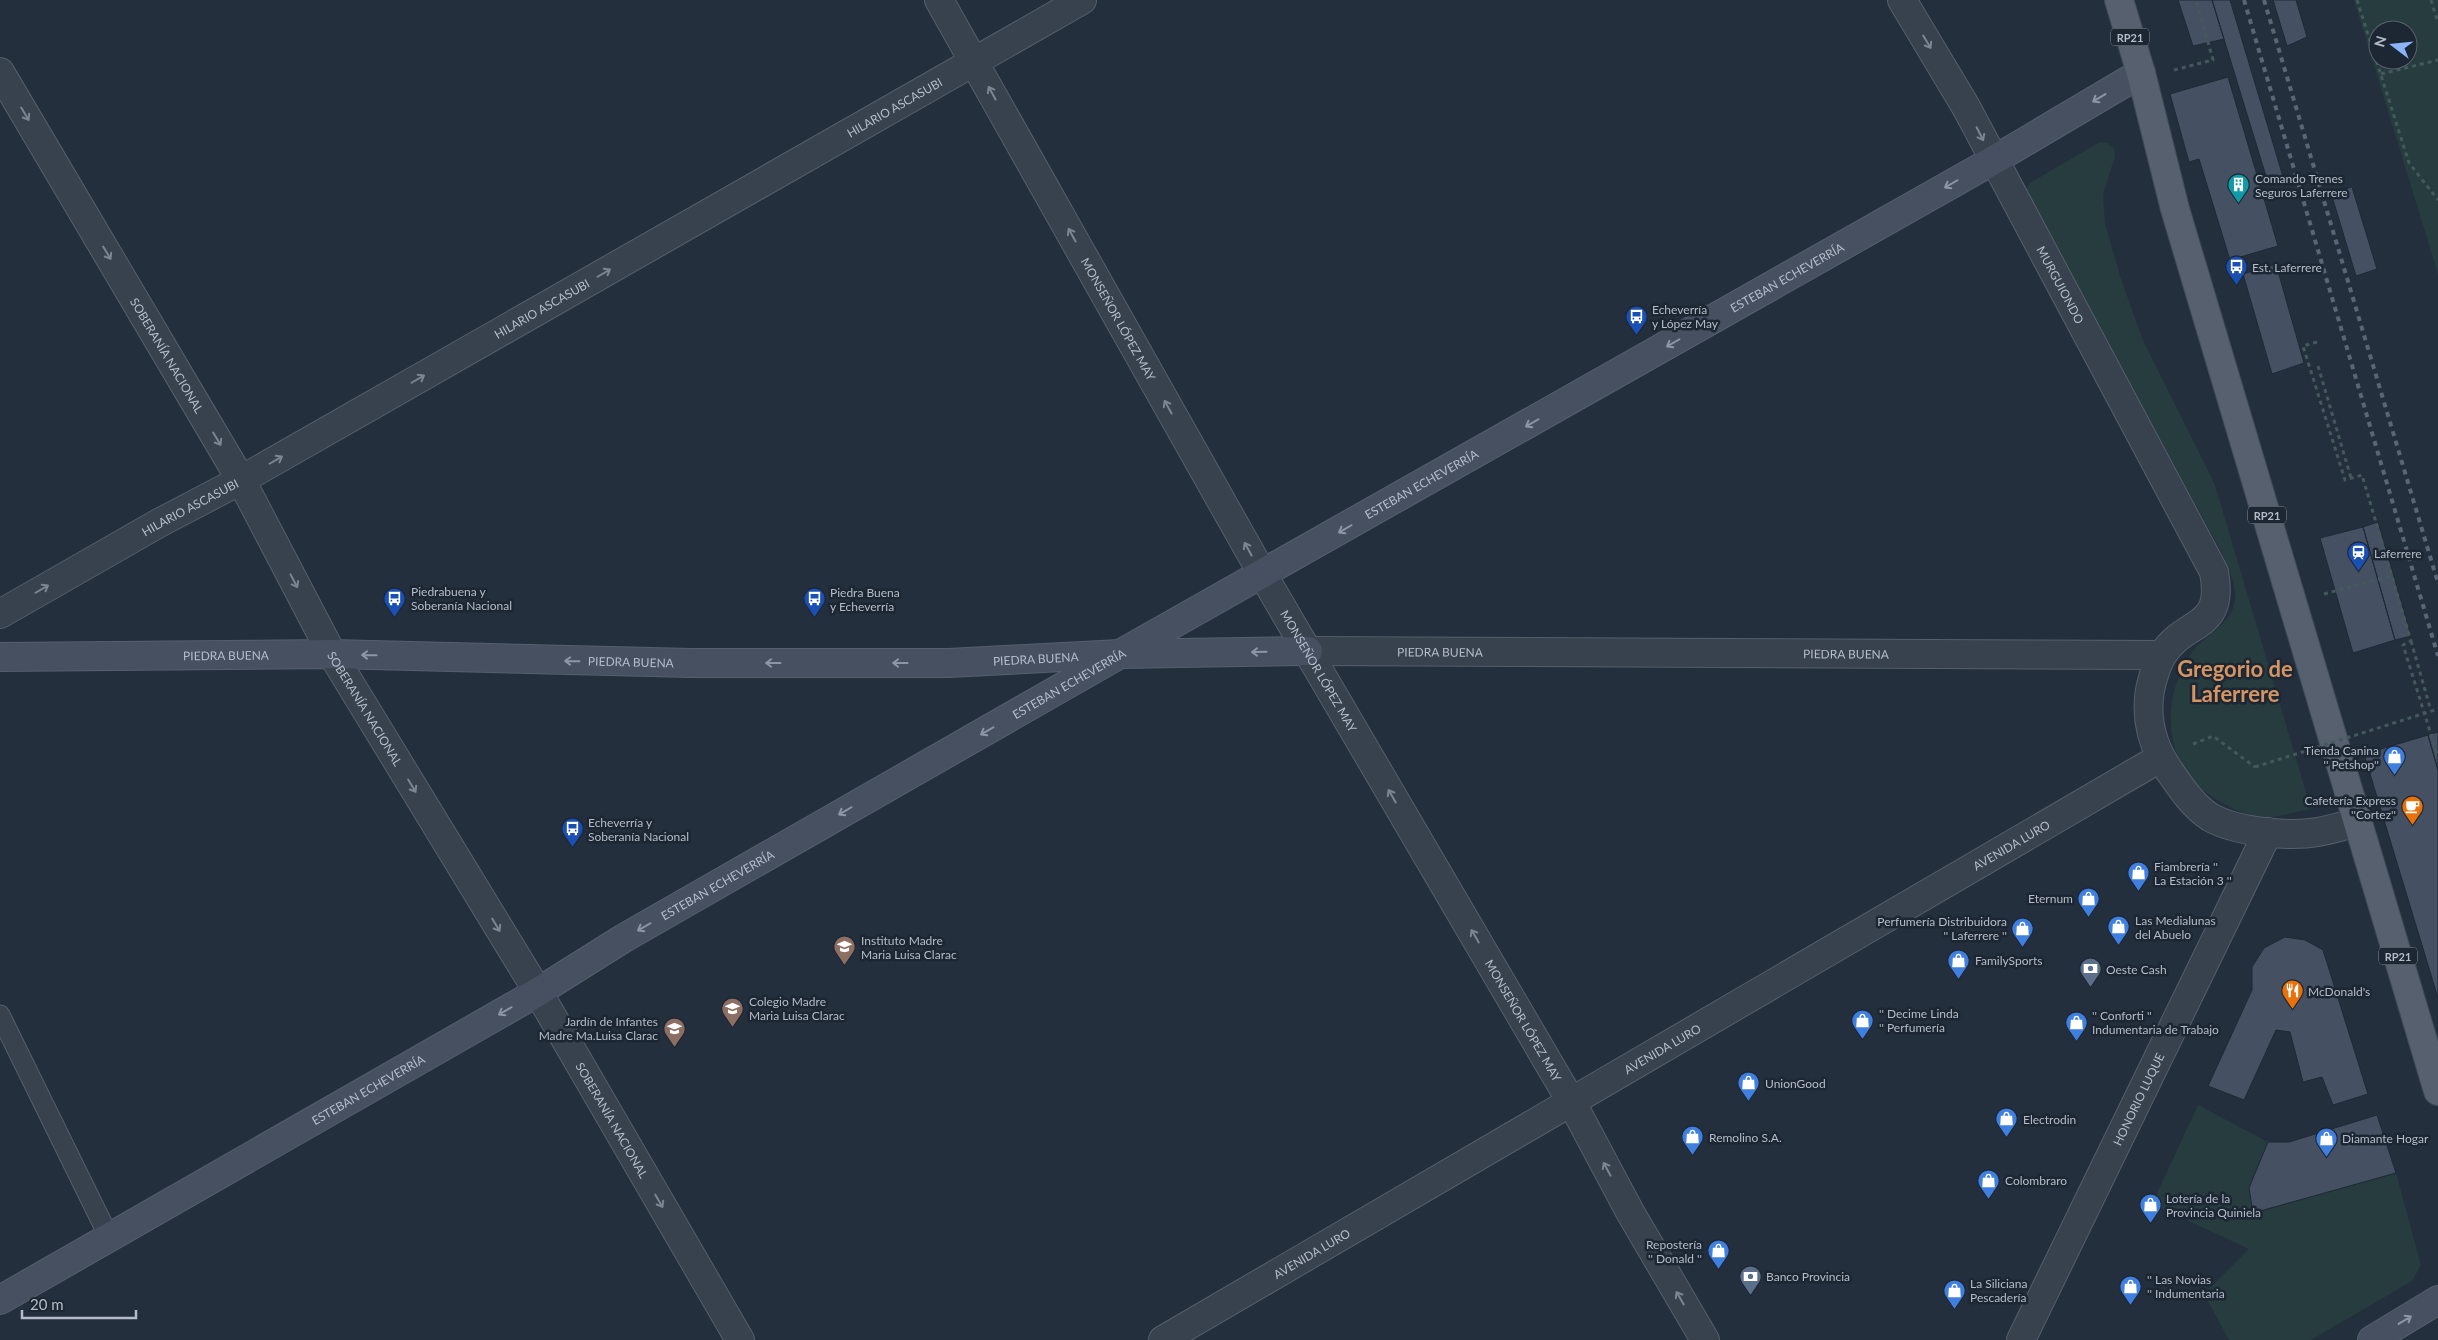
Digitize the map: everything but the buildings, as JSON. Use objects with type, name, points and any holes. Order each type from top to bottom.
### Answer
[{"type":"main road","name":"RP21","points":[[2119,0],[2142,76],[2178,217],[2438,1091]]},
{"type":"street","name":"MONSEÑOR LÓPEZ MAY","points":[[939,0],[1263,575],[1572,1103],[1630,1212],[1704,1340]]},
{"type":"street","name":"HILARIO ASCASUBI","points":[[0,614],[159,522],[242,480],[1082,0]]},
{"type":"street","name":"MURGUIONDO","points":[[1902,0],[1966,107],[2214,572],[2218,590],[2214,606],[2204,622],[2176,640],[2162,654]]},
{"type":"street","name":"SOBERANÍA NACIONAL","points":[[0,72],[242,480],[332,654],[538,992],[740,1340]]},
{"type":"street","name":"ESTEBAN ECHEVERRÍA","points":[[0,1300],[538,992],[632,933],[1120,654],[1263,575],[2142,76]]},
{"type":"street","name":"PIEDRA BUENA","points":[[0,657],[332,654],[681,662],[920,663],[1120,654],[1308,651],[2162,654]]},
{"type":"street","points":[[2162,654],[2150,690],[2148,724],[2160,758],[2183,792],[2210,816],[2237,826],[2268,832],[2316,832],[2358,822]]},
{"type":"street","name":"AVENIDA LURO","points":[[1163,1340],[1572,1103],[2160,758]]},
{"type":"street","name":"HONORIO LUQUE","points":[[2021,1340],[2268,832]]},
{"type":"street","points":[[2372,1340],[2438,1300]]},
{"type":"lane","points":[[0,1014],[109,1237]]},
{"type":"path","points":[[2142,76],[2213,60],[2196,0]]},
{"type":"path","points":[[2357,0],[2409,163],[2438,200]]},
{"type":"path","points":[[2431,0],[2438,23]]},
{"type":"path","points":[[2381,74],[2438,60]]},
{"type":"path","points":[[2317,342],[2303,346],[2345,480],[2362,475],[2431,711]]},
{"type":"path","points":[[2318,366],[2351,478]]},
{"type":"path","points":[[2293,603],[2391,576]]},
{"type":"path","points":[[2410,641],[2403,645],[2438,757]]},
{"type":"path","points":[[2160,758],[2213,736],[2255,767],[2438,709]]},
{"type":"green space","points":[[2354,0],[2438,0],[2438,274],[2375,70],[2418,70],[2418,20],[2368,20],[2368,46]]},
{"type":"green space","points":[[2100,142],[2107,143],[2114,148],[2115,156],[2103,195],[2105,223],[2121,279],[2144,343],[2215,485],[2311,809],[2274,817],[2265,817],[2246,814],[2228,806],[2204,791],[2190,778],[2180,762],[2174,744],[2171,726],[2171,707],[2175,688],[2182,670],[2196,647],[2223,623],[2233,609],[2235,594],[2233,582],[2222,553],[2028,197],[2026,190],[2030,183]]},
{"type":"green space","points":[[2198,1105],[2268,1142],[2396,1173],[2421,1265],[2412,1281],[2311,1340],[2229,1340],[2204,1294],[2249,1249],[2152,1204]]},
{"type":"railway","points":[[2244,0],[2438,656]]},
{"type":"railway","points":[[2264,0],[2438,583]]},
{"type":"place","name":"Comando Trenes Seguros Laferrere","points":[[2239,204]]},
{"type":"place","name":"Est. Laferrere","points":[[2236,286]]},
{"type":"place","name":"Echeverría y López May","points":[[1636,335]]},
{"type":"place","name":"Laferrere","points":[[2358,572]]},
{"type":"place","name":"Piedrabuena y Soberanía Nacional","points":[[395,617]]},
{"type":"place","name":"Piedra Buena y Echeverría","points":[[814,618]]},
{"type":"place","name":"Tienda Canina '' Petshop''","points":[[2395,776]]},
{"type":"place","name":"Cafetería Express ''Cortez''","points":[[2412,826]]},
{"type":"place","name":"Echeverría y Soberanía Nacional","points":[[572,848]]},
{"type":"place","name":"Fiambrería '' La Estación 3 ''","points":[[2138,892]]},
{"type":"place","name":"Eternum","points":[[2089,917]]},
{"type":"place","name":"Las Medialunas del Abuelo","points":[[2119,946]]},
{"type":"place","name":"Perfumería Distribuidora '' Laferrere ''","points":[[2023,947]]},
{"type":"place","name":"Instituto Madre Maria Luisa Clarac","points":[[845,966]]},
{"type":"place","name":"FamilySports","points":[[1959,979]]},
{"type":"place","name":"Oeste Cash","points":[[2090,988]]},
{"type":"place","name":"McDonald's","points":[[2292,1010]]},
{"type":"place","name":"Colegio Madre Maria Luisa Clarac","points":[[733,1027]]},
{"type":"place","name":"'' Decime Linda '' Perfumería","points":[[1863,1039]]},
{"type":"place","name":"'' Conforti '' Indumentaria de Trabajo","points":[[2076,1041]]},
{"type":"place","name":"Jardín de Infantes Madre Ma.Luisa Clarac","points":[[674,1047]]},
{"type":"place","name":"UnionGood","points":[[1749,1102]]},
{"type":"place","name":"Electrodin","points":[[2007,1138]]},
{"type":"place","name":"Remolino S.A.","points":[[1693,1156]]},
{"type":"place","name":"Diamante Hogar","points":[[2326,1157]]},
{"type":"place","name":"Colombraro","points":[[1989,1199]]},
{"type":"place","name":"Lotería de la Provincia Quiniela","points":[[2150,1224]]},
{"type":"place","name":"Repostería '' Donald ''","points":[[1718,1270]]},
{"type":"place","name":"Banco Provincia","points":[[1750,1295]]},
{"type":"place","name":"'' Las Novias '' Indumentaria","points":[[2131,1305]]},
{"type":"place","name":"La Siliciana Pescadería","points":[[1954,1309]]},
{"type":"district","name":"Gregorio de Laferrere","points":[[2235,680]]}]
